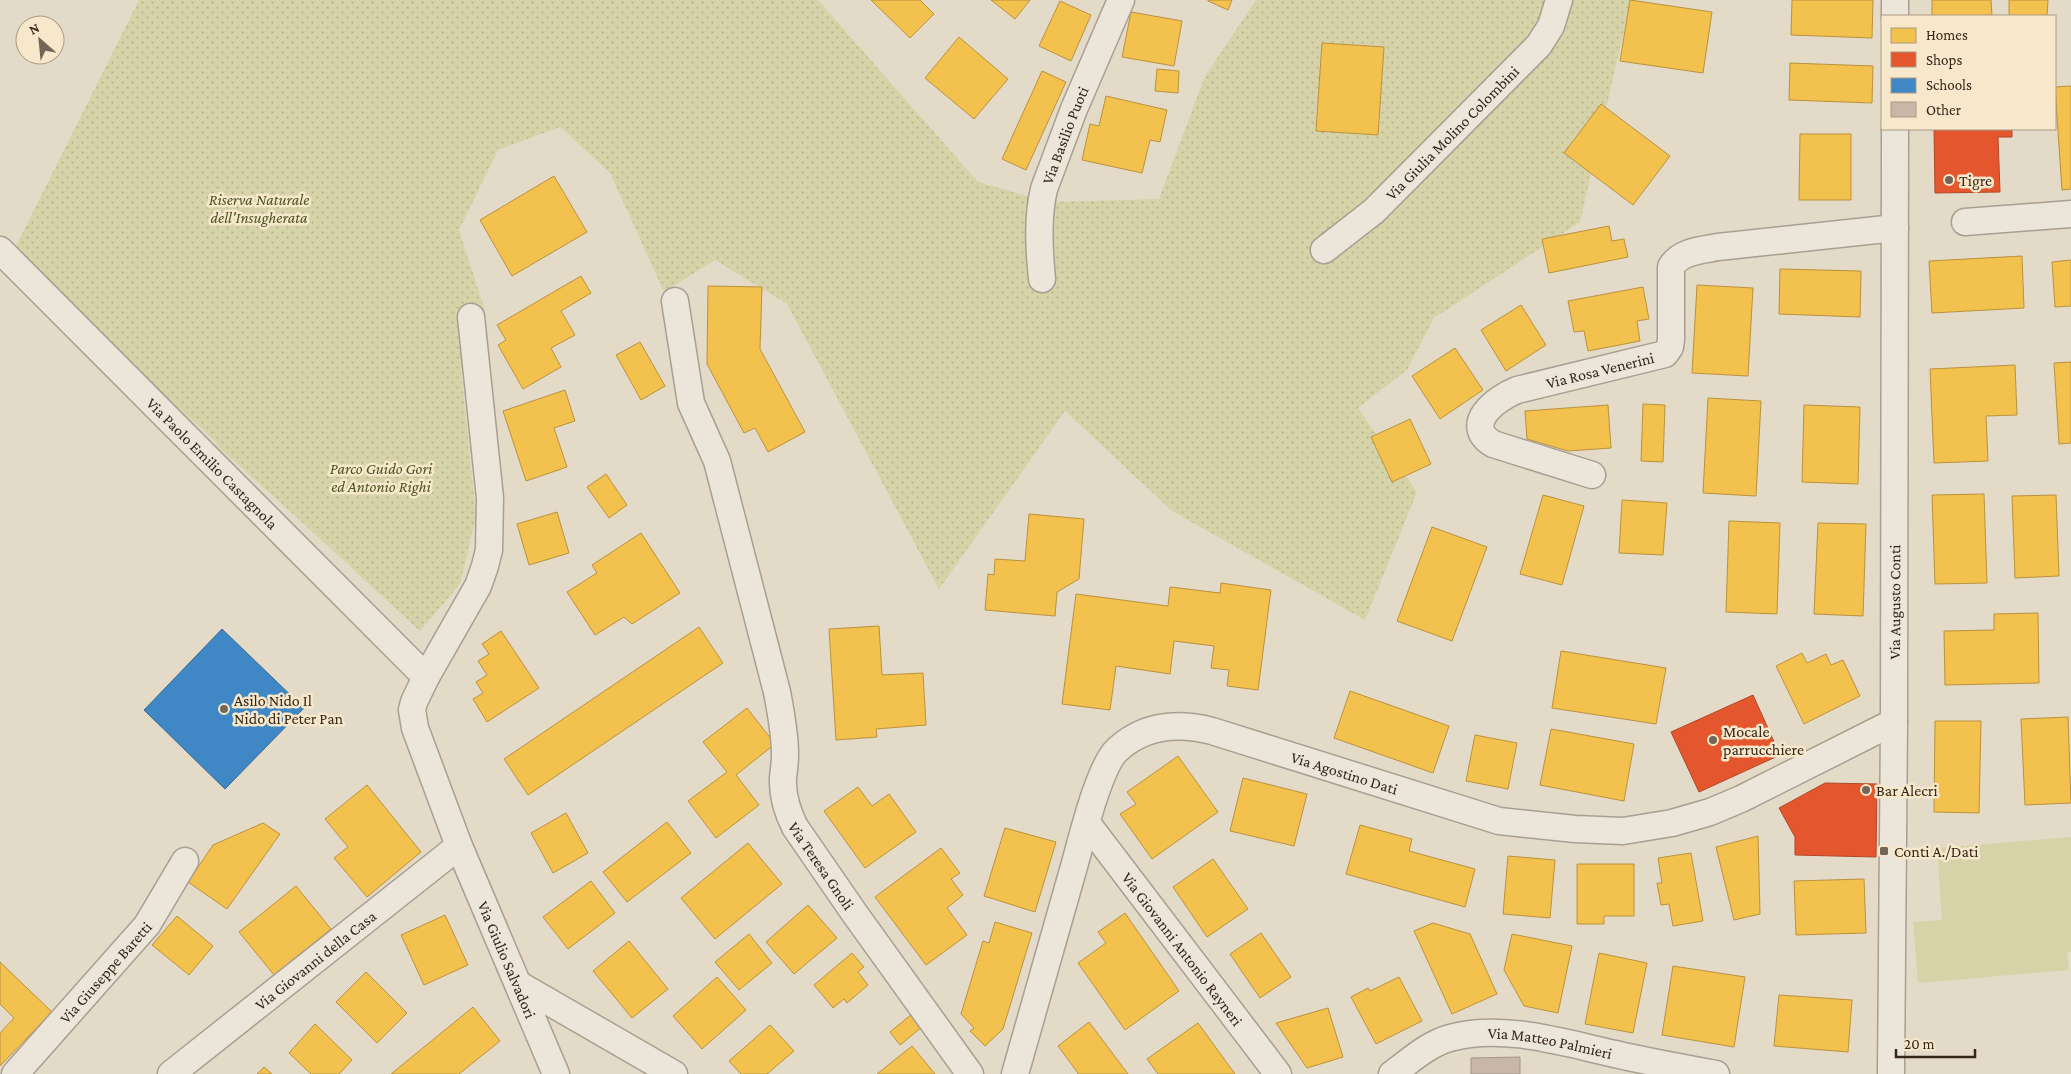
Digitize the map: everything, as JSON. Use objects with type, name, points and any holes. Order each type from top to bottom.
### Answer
[{"type":"street","name":"Via Basilio Puoti","points":[[1042,279],[1040,212],[1044,189],[1074,109],[1121,0]]},
{"type":"street","name":"Via Giulia Molino Colombini","points":[[1324,250],[1374,210],[1539,45],[1551,26],[1559,0]]},
{"type":"street","points":[[1895,0],[1895,15]]},
{"type":"street","name":"Via Augusto Conti","points":[[1891,1074],[1894,722],[1895,130]]},
{"type":"street","points":[[1965,222],[2071,214]]},
{"type":"street","name":"Via Rosa Venerini","points":[[1592,475],[1488,441],[1481,429],[1481,422],[1486,412],[1498,399],[1517,390],[1665,354],[1670,347],[1671,340],[1671,267],[1677,260],[1691,252],[1718,247],[1894,228]]},
{"type":"street","name":"Via Paolo Emilio Castagnola","points":[[0,250],[426,677]]},
{"type":"street","name":"Via Teresa Gnoli","points":[[675,300],[691,403],[717,461],[777,692],[784,726],[783,788],[788,812],[795,827],[855,914],[970,1074]]},
{"type":"street","points":[[459,846],[413,718],[414,702],[426,677],[478,586],[490,542],[488,472],[471,317]]},
{"type":"street","name":"Via Agostino Dati","points":[[1015,1074],[1104,770],[1113,755],[1139,735],[1152,729],[1168,726],[1190,726],[1212,731],[1499,821],[1575,829],[1623,831],[1672,823],[1710,812],[1749,795],[1894,722]]},
{"type":"street","name":"Via Giovanni Antonio Rayneri","points":[[1087,823],[1278,1074]]},
{"type":"street","name":"Via Giulio Salvadori","points":[[459,846],[556,1074]]},
{"type":"street","name":"Via Giovanni della Casa","points":[[182,1071],[459,846]]},
{"type":"street","name":"Via Giuseppe Baretti","points":[[15,1074],[147,925],[185,861]]},
{"type":"street","points":[[518,984],[674,1074]]},
{"type":"street","name":"Via Matteo Palmieri","points":[[1392,1074],[1435,1044],[1450,1038],[1470,1034],[1498,1033],[1532,1037],[1656,1069],[1716,1074]]},
{"type":"green space","name":"Riserva Naturale dell'Insugherata","points":[[139,0],[818,0],[978,182],[1047,202],[1159,199],[1205,76],[1256,0],[1631,0],[1580,222],[1434,318],[1407,370],[1358,408],[1417,492],[1365,620],[1172,511],[1065,411],[939,589],[787,304],[715,260],[664,292],[610,173],[560,127],[498,150],[459,230],[485,311],[461,370],[476,517],[460,584],[420,631],[216,445],[217,443],[12,254]]},
{"type":"green space","points":[[2071,837],[2071,952],[2067,952],[2069,970],[1918,983],[1913,922],[1942,920],[1937,848]]},
{"type":"building: Homes","points":[[871,0],[920,0],[934,14],[910,38]]},
{"type":"building: Homes","points":[[991,0],[1030,0],[1015,19]]},
{"type":"building: Homes","points":[[1208,0],[1232,0],[1228,10]]},
{"type":"building: Homes","points":[[1630,0],[1712,12],[1703,73],[1620,61]]},
{"type":"building: Homes","points":[[1792,0],[1873,0],[1872,38],[1791,35]]},
{"type":"building: Homes","points":[[1932,0],[1991,0],[1992,15],[1932,15]]},
{"type":"building: Homes","points":[[2009,0],[2048,0],[2047,15],[2009,15]]},
{"type":"building: Homes","points":[[1060,1],[1091,15],[1071,61],[1039,46]]},
{"type":"building: Homes","points":[[1131,12],[1182,21],[1174,66],[1122,57]]},
{"type":"building: Homes","points":[[959,37],[1008,79],[974,119],[925,78]]},
{"type":"building: Homes","points":[[1322,43],[1384,47],[1378,135],[1316,131]]},
{"type":"building: Homes","points":[[1790,63],[1873,66],[1872,103],[1789,100]]},
{"type":"building: Homes","points":[[1157,69],[1179,71],[1178,93],[1155,91]]},
{"type":"building: Homes","points":[[1042,71],[1066,82],[1026,170],[1002,159]]},
{"type":"building: Homes","points":[[2071,86],[2071,189],[2062,190],[2056,102],[2056,87]]},
{"type":"building: Homes","points":[[1106,96],[1167,110],[1160,142],[1150,140],[1142,173],[1082,160],[1090,124],[1099,126]]},
{"type":"building: Homes","points":[[1601,104],[1670,156],[1633,205],[1564,153]]},
{"type":"building: Homes","points":[[1800,134],[1851,134],[1851,200],[1799,200]]},
{"type":"building: Homes","points":[[554,176],[587,232],[512,276],[480,220]]},
{"type":"building: Homes","points":[[1609,226],[1612,241],[1624,239],[1628,257],[1549,273],[1542,239]]},
{"type":"building: Homes","points":[[2022,256],[2024,308],[1932,313],[1929,261]]},
{"type":"building: Homes","points":[[2071,260],[2071,306],[2055,307],[2052,262]]},
{"type":"building: Homes","points":[[1780,269],[1861,271],[1860,317],[1779,314]]},
{"type":"building: Homes","points":[[581,276],[591,293],[561,311],[575,335],[551,348],[561,367],[523,389],[498,345],[506,340],[497,325]]},
{"type":"building: Homes","points":[[1697,285],[1753,288],[1748,376],[1692,373]]},
{"type":"building: Homes","points":[[708,286],[762,287],[760,349],[805,432],[768,452],[755,428],[744,433],[707,364]]},
{"type":"building: Homes","points":[[1643,287],[1649,319],[1637,321],[1640,341],[1588,351],[1584,331],[1574,332],[1568,301]]},
{"type":"building: Homes","points":[[1521,305],[1546,345],[1506,371],[1481,330]]},
{"type":"building: Homes","points":[[640,342],[665,386],[641,400],[616,355]]},
{"type":"building: Homes","points":[[1455,348],[1483,390],[1440,419],[1412,376]]},
{"type":"building: Homes","points":[[2071,362],[2071,443],[2059,444],[2054,363]]},
{"type":"building: Homes","points":[[2015,365],[2017,415],[1986,416],[1988,461],[1934,463],[1930,369]]},
{"type":"building: Homes","points":[[565,390],[575,421],[554,428],[567,467],[526,481],[503,411]]},
{"type":"building: Homes","points":[[1708,398],[1761,401],[1756,496],[1703,493]]},
{"type":"building: Homes","points":[[1643,404],[1665,405],[1663,462],[1641,461]]},
{"type":"building: Homes","points":[[1608,405],[1611,448],[1568,451],[1527,439],[1525,411]]},
{"type":"building: Homes","points":[[1804,405],[1860,407],[1858,484],[1802,482]]},
{"type":"building: Homes","points":[[1410,419],[1431,464],[1392,482],[1371,437]]},
{"type":"building: Homes","points":[[606,474],[627,505],[609,518],[587,487]]},
{"type":"building: Homes","points":[[1984,494],[1987,583],[1935,584],[1932,495]]},
{"type":"building: Homes","points":[[1543,495],[1584,506],[1562,585],[1520,574]]},
{"type":"building: Homes","points":[[2056,495],[2059,576],[2015,578],[2012,496]]},
{"type":"building: Homes","points":[[1622,500],[1667,503],[1663,555],[1619,553]]},
{"type":"building: Homes","points":[[557,512],[569,553],[529,565],[517,524]]},
{"type":"building: Homes","points":[[1029,514],[1084,519],[1079,579],[1057,592],[1055,616],[985,610],[988,574],[994,575],[995,559],[1025,561]]},
{"type":"building: Homes","points":[[1729,521],[1780,523],[1777,614],[1726,612]]},
{"type":"building: Homes","points":[[1818,523],[1866,524],[1863,616],[1814,614]]},
{"type":"building: Homes","points":[[1432,527],[1487,547],[1452,641],[1397,621]]},
{"type":"building: Homes","points":[[641,533],[680,593],[632,624],[624,617],[595,635],[567,592],[597,573],[592,565]]},
{"type":"building: Homes","points":[[1221,583],[1271,590],[1258,690],[1227,686],[1229,670],[1211,668],[1214,646],[1174,641],[1170,674],[1116,666],[1110,710],[1062,704],[1076,594],[1168,606],[1170,587],[1220,593]]},
{"type":"building: Homes","points":[[2038,613],[2039,683],[1945,685],[1944,631],[1994,630],[1994,614]]},
{"type":"building: Homes","points":[[879,626],[882,675],[923,673],[926,725],[876,729],[877,737],[836,740],[829,629]]},
{"type":"building: Homes","points":[[699,627],[723,663],[528,795],[504,759]]},
{"type":"building: Homes","points":[[501,631],[539,688],[487,722],[473,699],[483,693],[476,682],[487,675],[478,661],[489,654],[482,644]]},
{"type":"building: Homes","points":[[1561,651],[1666,668],[1656,724],[1552,708]]},
{"type":"building: Homes","points":[[1802,653],[1807,663],[1826,654],[1831,665],[1843,660],[1860,696],[1804,724],[1776,666]]},
{"type":"building: Homes","points":[[1350,691],[1449,726],[1433,773],[1334,738]]},
{"type":"building: Homes","points":[[747,708],[775,744],[736,775],[759,805],[716,838],[688,801],[727,772],[703,742]]},
{"type":"building: Homes","points":[[2068,717],[2071,803],[2025,805],[2021,719]]},
{"type":"building: Homes","points":[[1935,721],[1981,721],[1979,813],[1934,812]]},
{"type":"building: Homes","points":[[1551,729],[1634,744],[1624,801],[1540,785]]},
{"type":"building: Homes","points":[[1475,735],[1517,743],[1508,789],[1466,781]]},
{"type":"building: Homes","points":[[1178,756],[1218,812],[1152,859],[1120,814],[1136,804],[1127,792]]},
{"type":"building: Homes","points":[[1243,778],[1307,794],[1294,846],[1230,831]]},
{"type":"building: Homes","points":[[367,785],[421,852],[367,897],[334,858],[348,847],[325,819]]},
{"type":"building: Homes","points":[[858,787],[872,806],[889,794],[916,832],[865,868],[824,811]]},
{"type":"building: Homes","points":[[566,813],[588,853],[553,873],[531,833]]},
{"type":"building: Homes","points":[[667,822],[691,853],[627,902],[603,872]]},
{"type":"building: Homes","points":[[263,823],[280,834],[227,909],[188,882],[213,845]]},
{"type":"building: Homes","points":[[1360,825],[1412,839],[1409,851],[1475,869],[1465,907],[1346,874]]},
{"type":"building: Homes","points":[[1005,828],[1056,842],[1035,912],[984,896]]},
{"type":"building: Homes","points":[[1758,836],[1760,914],[1734,920],[1716,847]]},
{"type":"building: Homes","points":[[748,843],[782,884],[715,939],[681,898]]},
{"type":"building: Homes","points":[[941,848],[960,873],[951,879],[963,895],[947,908],[967,935],[926,965],[875,897]]},
{"type":"building: Homes","points":[[1691,853],[1703,921],[1673,926],[1669,904],[1661,905],[1657,883],[1662,883],[1658,858]]},
{"type":"building: Homes","points":[[1508,856],[1555,860],[1550,918],[1503,914]]},
{"type":"building: Homes","points":[[1213,859],[1248,909],[1207,937],[1173,887]]},
{"type":"building: Homes","points":[[1577,864],[1634,864],[1634,916],[1604,916],[1604,924],[1577,924]]},
{"type":"building: Homes","points":[[1864,879],[1866,933],[1796,935],[1794,881]]},
{"type":"building: Homes","points":[[591,881],[615,913],[568,949],[543,917]]},
{"type":"building: Homes","points":[[296,886],[331,929],[274,975],[239,932]]},
{"type":"building: Homes","points":[[808,905],[837,938],[794,974],[766,942]]},
{"type":"building: Homes","points":[[1125,913],[1179,991],[1125,1030],[1078,963],[1106,943],[1098,932]]},
{"type":"building: Homes","points":[[445,915],[468,965],[424,985],[401,935]]},
{"type":"building: Homes","points":[[177,916],[213,946],[189,975],[152,945]]},
{"type":"building: Homes","points":[[995,922],[1032,933],[1003,1029],[985,1046],[970,1031],[974,1028],[961,1014],[983,941],[989,943]]},
{"type":"building: Homes","points":[[1433,923],[1470,934],[1497,994],[1452,1014],[1414,931]]},
{"type":"building: Homes","points":[[1261,933],[1291,977],[1260,998],[1230,954]]},
{"type":"building: Homes","points":[[749,934],[772,963],[739,990],[715,962]]},
{"type":"building: Homes","points":[[1512,934],[1572,946],[1558,1013],[1524,1006],[1504,970]]},
{"type":"building: Homes","points":[[629,941],[668,989],[632,1018],[593,971]]},
{"type":"building: Homes","points":[[852,953],[864,967],[858,972],[868,985],[847,1003],[844,999],[833,1008],[814,985]]},
{"type":"building: Homes","points":[[1599,953],[1647,963],[1633,1033],[1585,1024]]},
{"type":"building: Homes","points":[[0,962],[52,1012],[0,1066],[0,1033],[14,1018],[0,1004]]},
{"type":"building: Homes","points":[[1673,966],[1745,977],[1734,1047],[1662,1035]]},
{"type":"building: Homes","points":[[366,972],[407,1013],[377,1043],[336,1002]]},
{"type":"building: Homes","points":[[717,977],[746,1010],[702,1049],[673,1016]]},
{"type":"building: Homes","points":[[1399,977],[1422,1021],[1376,1044],[1351,997],[1368,988],[1370,991]]},
{"type":"building: Homes","points":[[1779,995],[1852,1000],[1848,1052],[1774,1046]]},
{"type":"building: Homes","points":[[473,1007],[500,1041],[459,1074],[391,1074]]},
{"type":"building: Homes","points":[[1328,1008],[1343,1057],[1307,1068],[1276,1023]]},
{"type":"building: Homes","points":[[912,1014],[922,1027],[900,1045],[890,1032]]},
{"type":"building: Homes","points":[[1089,1022],[1128,1074],[1077,1074],[1058,1046]]},
{"type":"building: Homes","points":[[1198,1023],[1235,1074],[1158,1074],[1147,1059]]},
{"type":"building: Homes","points":[[315,1024],[352,1060],[339,1074],[311,1074],[289,1053]]},
{"type":"building: Homes","points":[[770,1025],[794,1051],[767,1074],[741,1074],[729,1061]]},
{"type":"building: Homes","points":[[912,1046],[935,1074],[877,1074]]},
{"type":"building: Homes","points":[[264,1067],[272,1074],[257,1074]]},
{"type":"building: Shops","points":[[1934,130],[2012,130],[2012,137],[1998,137],[2000,192],[1935,193]]},
{"type":"building: Shops","points":[[1753,695],[1780,755],[1699,792],[1671,732]]},
{"type":"building: Shops","points":[[1825,783],[1877,784],[1876,857],[1795,855],[1795,837],[1779,808]]},
{"type":"building: Schools","name":"Asilo Nido Il Nido di Peter Pan","points":[[222,629],[304,708],[225,789],[144,710]]},
{"type":"building: Other","points":[[1520,1057],[1520,1074],[1471,1074],[1471,1058]]},
{"type":"place","name":"Tigre","points":[[1949,180]]},
{"type":"place","name":"Asilo Nido Il Nido di Peter Pan","points":[[224,709]]},
{"type":"place","name":"Mocale parrucchiere","points":[[1713,740]]},
{"type":"place","name":"Bar Alecri","points":[[1866,790]]},
{"type":"place","name":"Conti A./Dati","points":[[1884,851]]},
{"type":"park label","name":"Parco Guido Gori ed Antonio Righi","points":[[381,477]]}]
